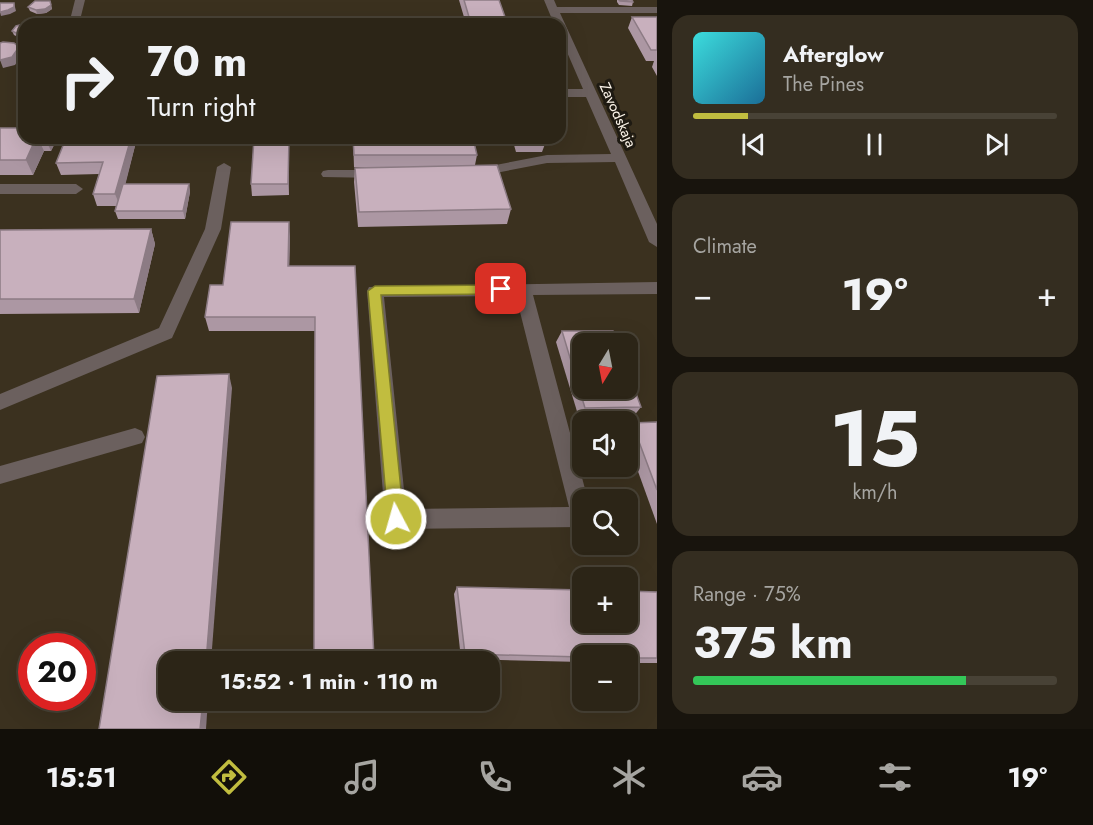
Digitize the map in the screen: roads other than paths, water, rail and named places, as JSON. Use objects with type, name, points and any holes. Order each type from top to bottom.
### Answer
[{"type":"street","points":[[76,18],[80,0]]},
{"type":"street","points":[[593,0],[599,11]]},
{"type":"street","points":[[551,5],[599,11],[657,10]]},
{"type":"street","name":"Zavodskaja","points":[[566,39],[657,242]]},
{"type":"street","points":[[566,93],[590,93]]},
{"type":"street","points":[[459,173],[482,173],[547,159],[619,158]]},
{"type":"street","points":[[0,402],[166,333],[213,229],[224,167]]},
{"type":"street","points":[[328,174],[399,174]]},
{"type":"street","points":[[0,189],[76,189]]},
{"type":"street","points":[[572,516],[396,519],[375,291],[657,288]]},
{"type":"street","points":[[523,289],[575,489]]},
{"type":"street","points":[[0,475],[135,437]]}]
